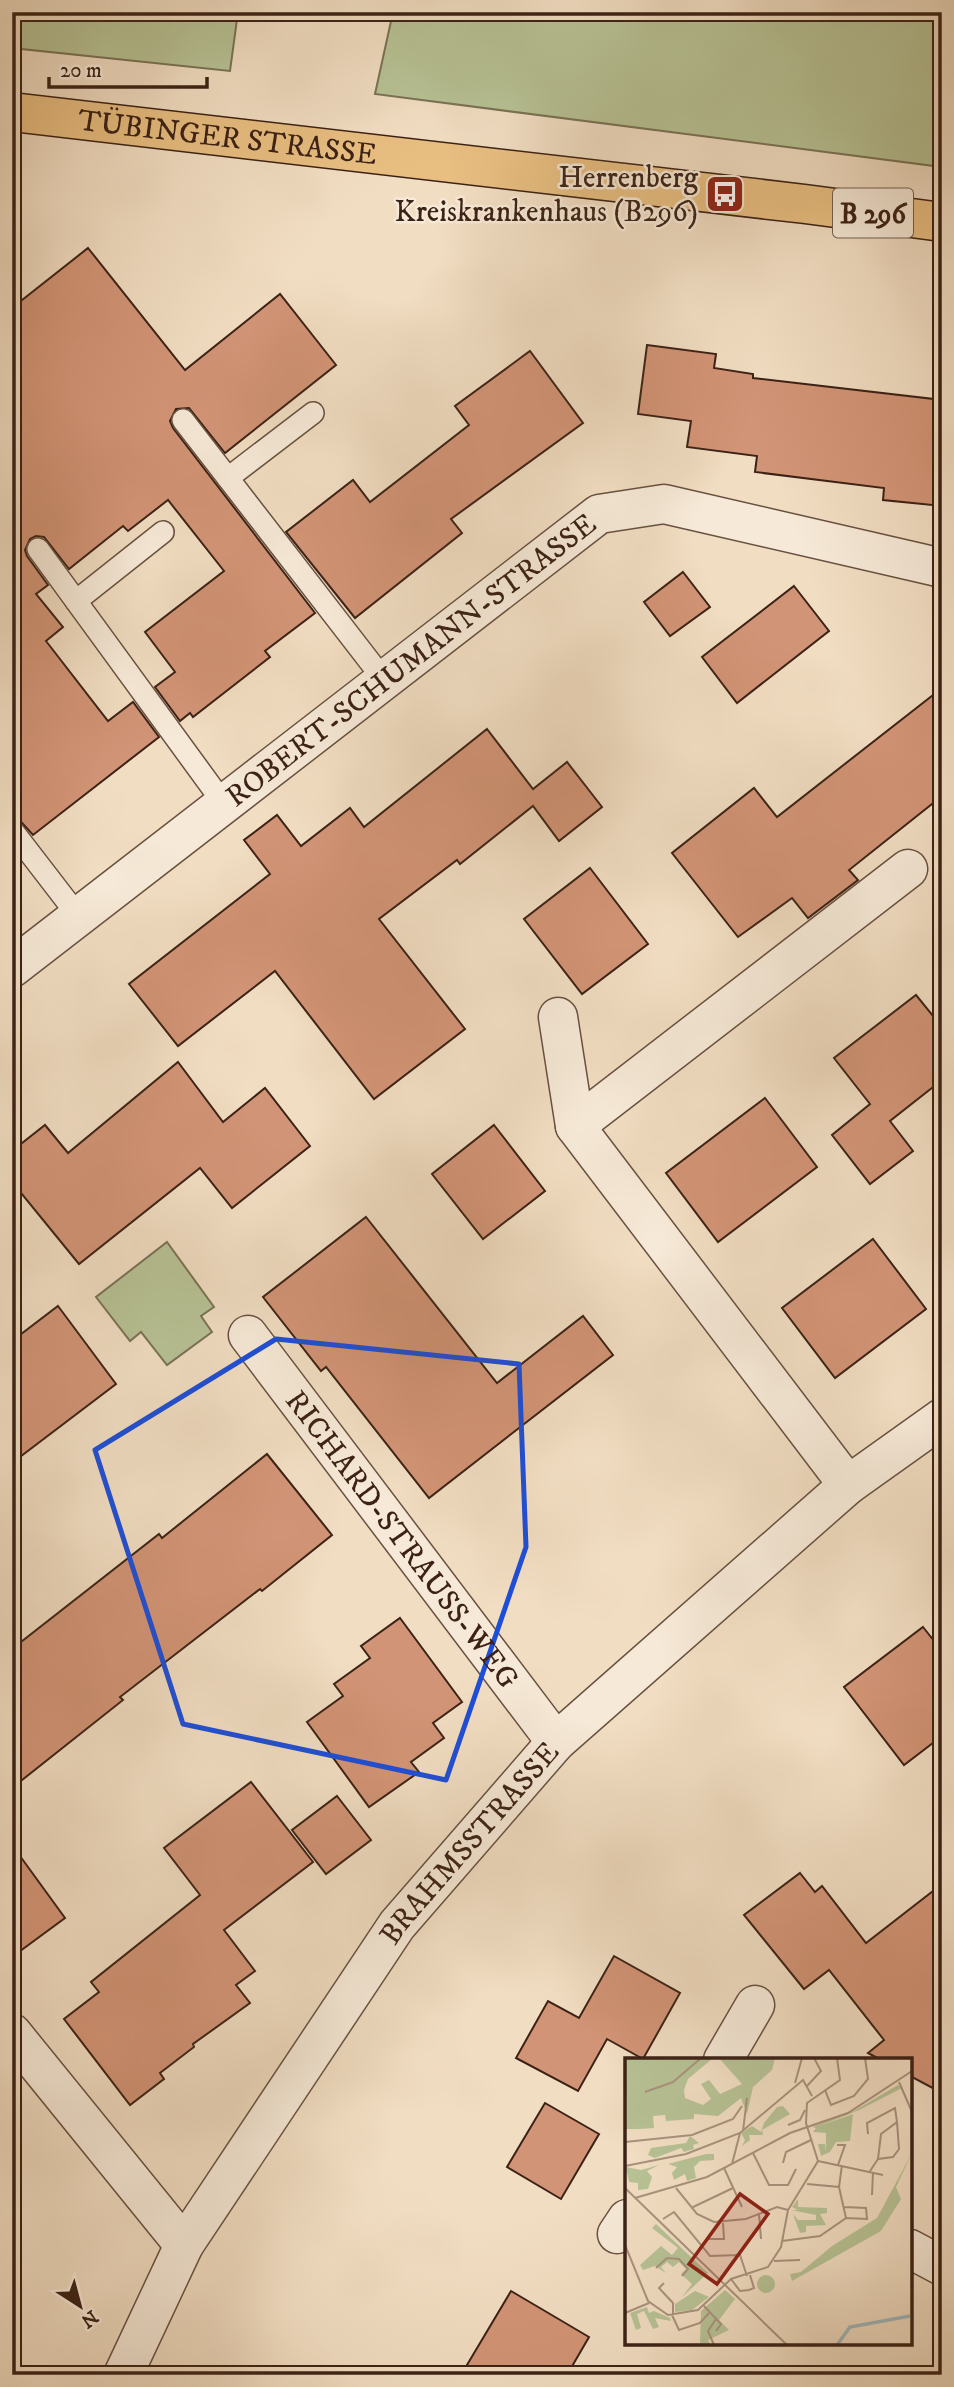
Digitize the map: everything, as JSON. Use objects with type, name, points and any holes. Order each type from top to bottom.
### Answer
[{"type":"main road","name":"TÜBINGER STRASSE","points":[[12,112],[942,222]]},
{"type":"street","name":"ROBERT-SCHUMANN-STRASSE","points":[[12,968],[600,514],[664,504],[942,568]]},
{"type":"street","points":[[575,1126],[908,869]]},
{"type":"street","points":[[558,1017],[575,1126],[848,1485]]},
{"type":"street","name":"RICHARD-STRAUSS-WEG","points":[[248,1335],[556,1742]]},
{"type":"street","name":"BRAHMSSTRASSE","points":[[123,2375],[184,2245],[397,1925],[556,1742],[848,1485],[942,1419]]},
{"type":"street","points":[[724,2058],[755,2005]]},
{"type":"street","points":[[12,2034],[184,2245]]},
{"type":"street","points":[[912,2250],[942,2266]]},
{"type":"lane","points":[[228,478],[313,413]]},
{"type":"lane","points":[[183,420],[384,680]]},
{"type":"lane","points":[[76,601],[163,532]]},
{"type":"lane","points":[[38,550],[224,804]]},
{"type":"lane","points":[[12,830],[79,917]]},
{"type":"highlighted area","points":[[276,1339],[519,1364],[526,1547],[446,1780],[183,1724],[95,1450]]},
{"type":"green space","points":[[12,12],[238,12],[230,71],[12,48]]},
{"type":"green space","points":[[393,12],[908,12],[942,16],[942,167],[375,94]]},
{"type":"green space","points":[[167,1242],[214,1307],[201,1316],[212,1332],[167,1365],[141,1332],[130,1341],[96,1297]]},
{"type":"building","points":[[88,248],[185,370],[280,294],[336,365],[225,453],[189,408],[176,409],[170,421],[315,613],[265,651],[270,657],[193,717],[190,713],[180,721],[155,687],[175,672],[145,632],[224,571],[168,500],[128,531],[123,526],[69,569],[44,537],[36,536],[30,539],[25,550],[27,556],[48,585],[36,594],[63,627],[46,641],[108,721],[133,702],[159,737],[33,835],[12,812],[12,308]]},
{"type":"building","points":[[647,345],[716,354],[714,368],[753,374],[753,378],[942,400],[942,506],[883,500],[884,488],[755,472],[757,456],[687,447],[691,421],[638,414]]},
{"type":"building","points":[[530,351],[583,423],[451,519],[462,533],[355,618],[286,532],[353,480],[370,502],[469,425],[455,406]]},
{"type":"building","points":[[683,572],[710,607],[670,636],[644,602]]},
{"type":"building","points":[[794,586],[829,631],[737,703],[702,657]]},
{"type":"building","points":[[942,688],[942,796],[849,870],[858,880],[808,918],[792,898],[738,937],[672,853],[754,788],[777,817]]},
{"type":"building","points":[[487,729],[533,789],[567,762],[602,807],[559,841],[533,806],[460,864],[457,860],[379,919],[465,1029],[374,1099],[275,971],[178,1046],[129,984],[270,874],[244,840],[277,815],[301,846],[350,808],[364,827]]},
{"type":"building","points":[[590,868],[648,944],[582,994],[524,919]]},
{"type":"building","points":[[916,995],[942,1027],[942,1080],[890,1121],[913,1151],[870,1184],[832,1135],[870,1104],[834,1058]]},
{"type":"building","points":[[178,1062],[223,1122],[265,1088],[310,1146],[232,1208],[200,1168],[79,1264],[12,1182],[12,1151],[45,1125],[68,1153]]},
{"type":"building","points":[[765,1098],[817,1167],[718,1242],[666,1173]]},
{"type":"building","points":[[494,1125],[545,1191],[483,1239],[432,1174]]},
{"type":"building","points":[[366,1217],[497,1383],[583,1316],[613,1355],[429,1498],[326,1367],[321,1371],[263,1297]]},
{"type":"building","points":[[873,1239],[926,1309],[835,1378],[782,1308]]},
{"type":"building","points":[[58,1306],[116,1384],[12,1463],[12,1341]]},
{"type":"building","points":[[267,1454],[332,1535],[120,1697],[123,1700],[12,1788],[12,1649],[159,1534],[162,1538]]},
{"type":"building","points":[[400,1618],[462,1702],[433,1723],[444,1738],[411,1762],[419,1772],[369,1807],[307,1722],[343,1696],[334,1684],[370,1658],[361,1646]]},
{"type":"building","points":[[923,1627],[942,1651],[942,1736],[904,1765],[844,1687]]},
{"type":"building","points":[[251,1782],[313,1862],[224,1930],[255,1971],[236,1985],[250,2003],[193,2044],[194,2047],[160,2073],[164,2079],[130,2105],[64,2019],[99,1992],[91,1982],[200,1895],[164,1848]]},
{"type":"building","points":[[337,1796],[371,1840],[326,1874],[292,1830]]},
{"type":"building","points":[[12,1845],[65,1918],[12,1957]]},
{"type":"building","points":[[800,1873],[815,1892],[822,1886],[866,1943],[942,1884],[942,2093],[912,2077],[912,2058],[877,2058],[868,2053],[884,2040],[829,1970],[804,1989],[744,1915]]},
{"type":"building","points":[[614,1956],[680,1993],[644,2058],[607,2039],[578,2091],[516,2058],[548,2001],[579,2018]]},
{"type":"building","points":[[545,2103],[599,2134],[561,2199],[507,2167]]},
{"type":"building","points":[[511,2291],[589,2337],[567,2375],[461,2375]]},
{"type":"place","name":"Herrenberg Kreiskrankenhaus (B296)","points":[[725,194]]}]
